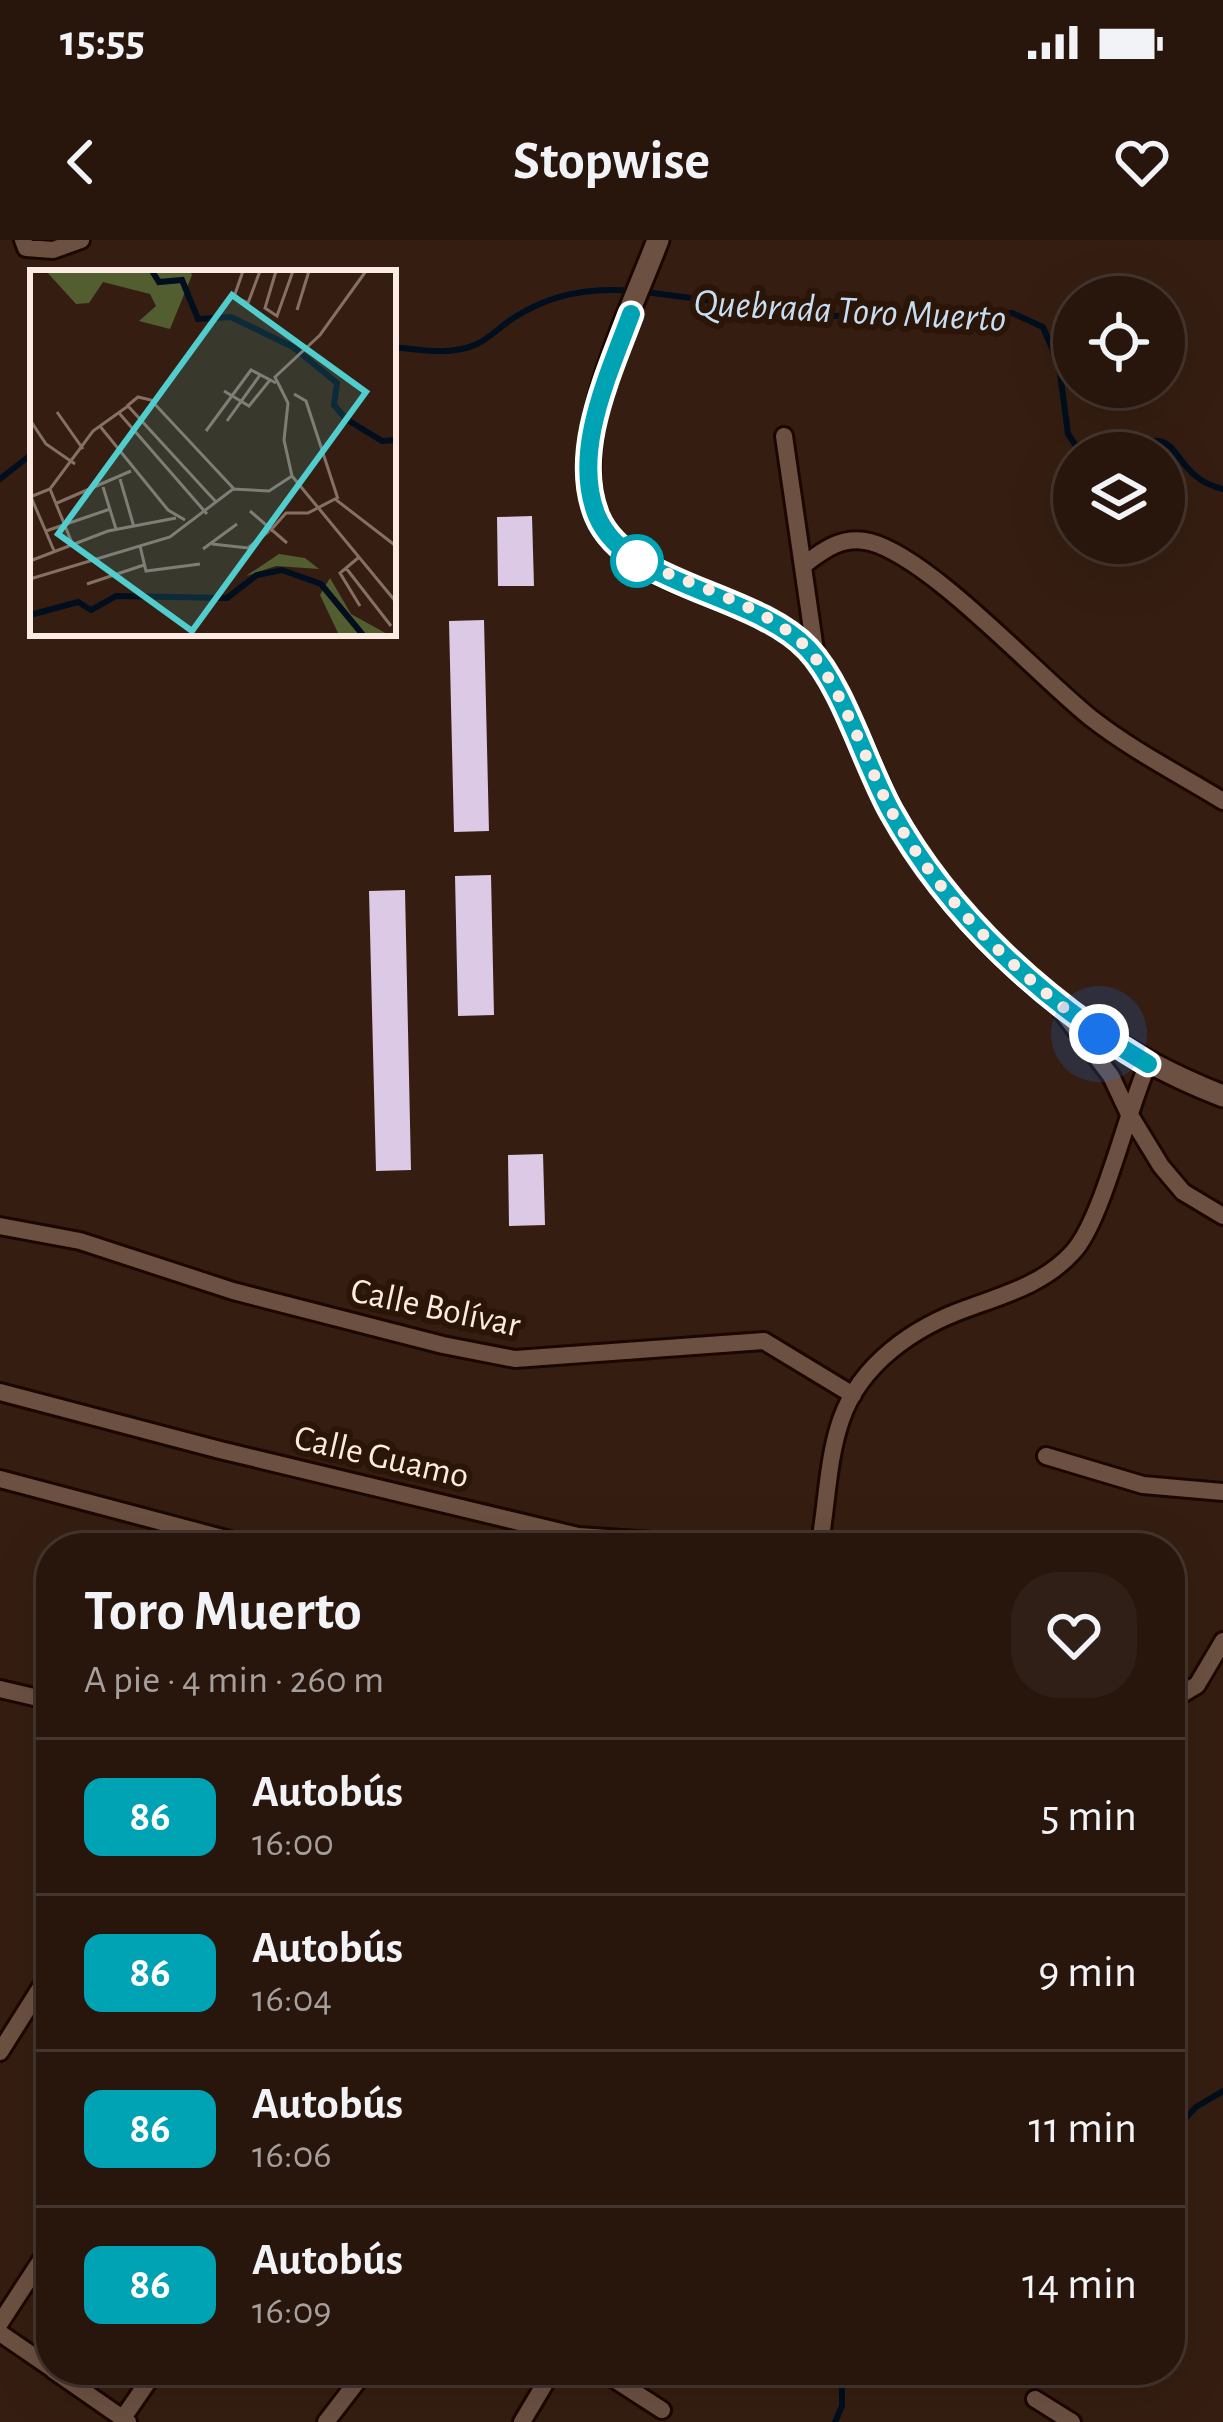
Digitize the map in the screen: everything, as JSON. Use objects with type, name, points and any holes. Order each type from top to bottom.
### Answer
[{"type":"street","points":[[25,244],[53,250],[81,240]]},
{"type":"street","points":[[658,240],[592,440],[589,482],[599,520],[615,544],[633,559],[770,620],[816,657]]},
{"type":"street","points":[[784,436],[816,657],[891,811],[923,860],[979,929],[1078,1019],[1148,1064],[1223,1096]]},
{"type":"street","points":[[804,565],[831,545],[845,541],[882,546],[949,593],[1094,720],[1223,801]]},
{"type":"street","points":[[1035,982],[1096,1052],[1161,1166],[1183,1192],[1223,1216]]},
{"type":"street","points":[[821,1533],[840,1422],[853,1396],[882,1358],[913,1334],[945,1316],[1037,1282],[1071,1255],[1090,1226],[1148,1064]]},
{"type":"street","name":"Calle Bolívar","points":[[0,1226],[80,1240],[233,1291],[515,1359],[764,1341],[853,1396]]},
{"type":"street","name":"Calle Guamo","points":[[0,1392],[566,1533]]},
{"type":"street","points":[[1046,1456],[1143,1485],[1223,1492]]},
{"type":"street","points":[[0,1479],[203,1533]]},
{"type":"street","points":[[1185,1692],[1197,1685],[1223,1641]]},
{"type":"street","points":[[0,1689],[36,1697]]},
{"type":"street","points":[[0,2052],[36,1995]]},
{"type":"street","points":[[0,2323],[36,2268]]},
{"type":"street","points":[[0,2333],[36,2358]]},
{"type":"street","points":[[75,2385],[125,2420],[147,2385]]},
{"type":"street","points":[[326,2422],[354,2385]]},
{"type":"street","points":[[522,2422],[544,2385]]},
{"type":"street","points":[[623,2385],[662,2410]]},
{"type":"street","points":[[1035,2398],[1072,2422]]},
{"type":"building","points":[[532,516],[534,586],[498,586],[497,517]]},
{"type":"building","points":[[484,620],[489,831],[454,832],[449,621]]},
{"type":"building","points":[[491,875],[494,1015],[458,1016],[455,876]]},
{"type":"building","points":[[405,890],[411,1170],[376,1171],[369,891]]},
{"type":"building","points":[[543,1154],[545,1225],[509,1226],[508,1155]]},
{"type":"waterway","name":"Quebrada Toro Muerto","points":[[396,347],[467,348],[529,309],[557,298],[586,291],[632,291]]},
{"type":"waterway","name":"Quebrada Toro Muerto","points":[[645,292],[829,316],[1012,313],[1043,327],[1059,365],[1068,432]]},
{"type":"waterway","name":"Quebrada Toro Muerto","points":[[0,479],[30,455]]},
{"type":"waterway","name":"Quebrada Toro Muerto","points":[[1185,465],[1205,482],[1223,489]]},
{"type":"waterway","points":[[1185,2119],[1223,2091]]},
{"type":"waterway","points":[[835,2422],[842,2406],[842,2385]]},
{"type":"bus line","name":"86","points":[[631,314],[590,451],[589,482],[606,532],[633,559],[770,620],[803,644],[832,686],[891,811],[959,908],[1004,955],[1078,1019],[1148,1064]]},
{"type":"route","points":[[637,561],[633,559],[770,620],[816,657],[891,811],[941,885],[1004,955],[1099,1034]]}]
